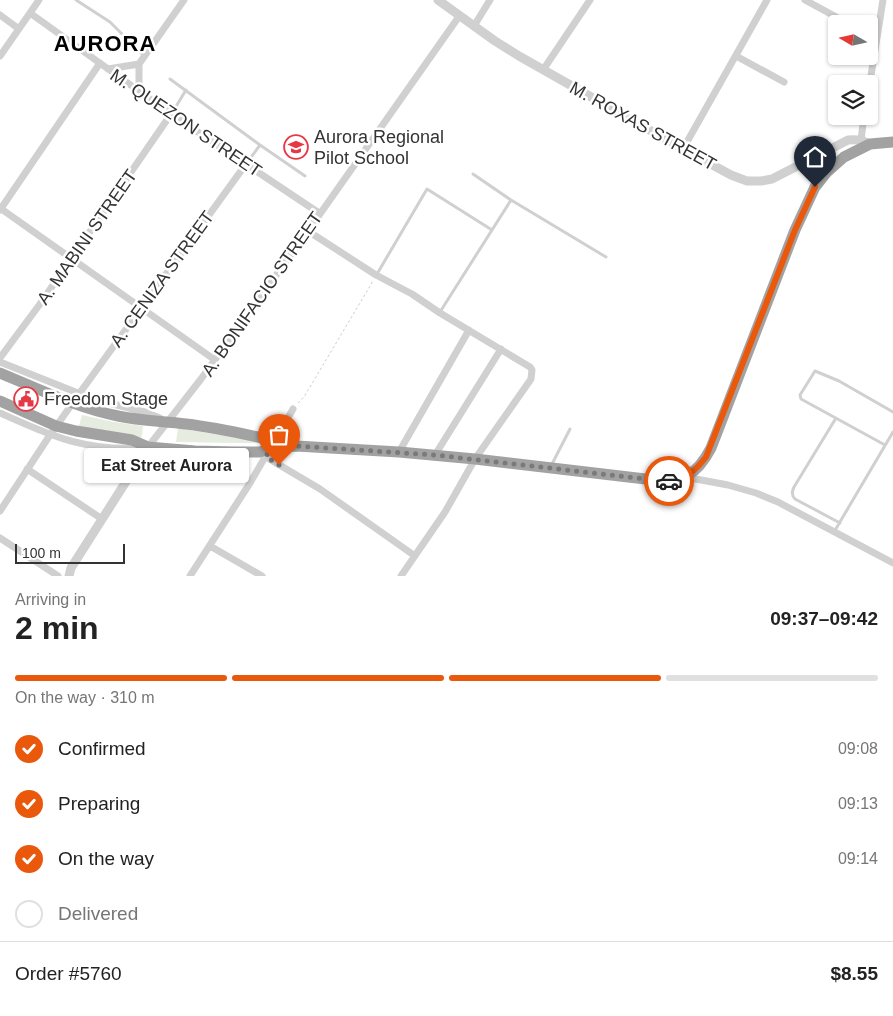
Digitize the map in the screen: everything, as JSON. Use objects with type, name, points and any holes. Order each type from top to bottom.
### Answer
[{"type":"highway","points":[[0,401],[53,430],[132,440],[148,447],[196,451],[260,452],[270,448],[296,446],[435,455],[654,480],[667,481],[685,477],[700,465],[706,457],[795,230],[815,187],[826,173],[865,142],[893,142]]},
{"type":"highway","points":[[0,373],[72,404],[118,416],[228,430],[270,448]]},
{"type":"street","points":[[0,56],[39,0]]},
{"type":"street","points":[[139,91],[139,64],[184,0]]},
{"type":"street","name":"M. ROXAS STREET","points":[[438,0],[495,41],[543,70],[731,175],[746,181],[772,179],[848,140],[856,139],[865,142]]},
{"type":"street","points":[[474,26],[490,0]]},
{"type":"street","points":[[543,70],[590,0]]},
{"type":"street","points":[[684,149],[767,0]]},
{"type":"street","points":[[805,0],[832,15]]},
{"type":"street","points":[[878,28],[883,0]]},
{"type":"street","name":"M. QUEZON STREET","points":[[30,13],[171,114],[320,214]]},
{"type":"street","points":[[0,15],[19,29]]},
{"type":"street","name":"A. BONIFACIO STREET","points":[[68,576],[148,447],[215,360],[460,15]]},
{"type":"street","points":[[736,56],[784,82]]},
{"type":"street","points":[[100,63],[0,209],[215,360]]},
{"type":"street","points":[[108,69],[139,64]]},
{"type":"street","name":"A. MABINI STREET","points":[[0,360],[171,114]]},
{"type":"street","points":[[864,125],[865,142]]},
{"type":"street","name":"A. CENIZA STREET","points":[[0,511],[53,430],[246,164]]},
{"type":"street","points":[[308,231],[338,252],[412,294],[532,370],[531,379],[475,459],[444,512],[401,576]]},
{"type":"street","points":[[399,452],[468,330]]},
{"type":"street","points":[[435,455],[501,349]]},
{"type":"street","points":[[0,360],[79,394],[145,412],[168,421]]},
{"type":"street","points":[[190,576],[293,409]]},
{"type":"street","points":[[0,413],[53,430]]},
{"type":"street","points":[[270,448],[320,489],[415,556]]},
{"type":"street","points":[[27,470],[102,519]]},
{"type":"street","points":[[685,477],[728,485],[778,502],[893,563]]},
{"type":"street","points":[[0,538],[58,576]]},
{"type":"street","points":[[210,546],[262,576]]},
{"type":"lane","points":[[76,0],[110,22],[144,56]]},
{"type":"lane","points":[[170,79],[305,176]]},
{"type":"lane","points":[[171,114],[186,90]]},
{"type":"lane","points":[[246,164],[260,145]]},
{"type":"lane","points":[[473,174],[511,200],[606,257]]},
{"type":"lane","points":[[376,275],[427,189],[492,230]]},
{"type":"lane","points":[[440,312],[511,200]]},
{"type":"lane","points":[[885,445],[800,398],[800,395],[814,371],[839,382],[893,412]]},
{"type":"lane","points":[[836,418],[794,487],[792,496],[840,523]]},
{"type":"lane","points":[[550,469],[570,429]]},
{"type":"lane","points":[[834,532],[893,432]]},
{"type":"path","points":[[293,409],[304,397],[376,275]]},
{"type":"shaded area","points":[[82,415],[143,426],[141,438],[79,426]]},
{"type":"shaded area","points":[[178,428],[266,443],[176,442]]},
{"type":"way so far","points":[[279,465],[266,457],[270,448],[296,446],[448,456],[669,481]]},
{"type":"place","name":"Aurora Regional Pilot School","points":[[296,147]]},
{"type":"place","name":"Freedom Stage","points":[[26,399]]},
{"type":"place","name":"Eat Street Aurora","points":[[279,465]]},
{"type":"district","name":"AURORA","points":[[105,43]]},
{"type":"route","points":[[669,481],[685,477],[694,471],[706,457],[795,230],[815,187]]}]
